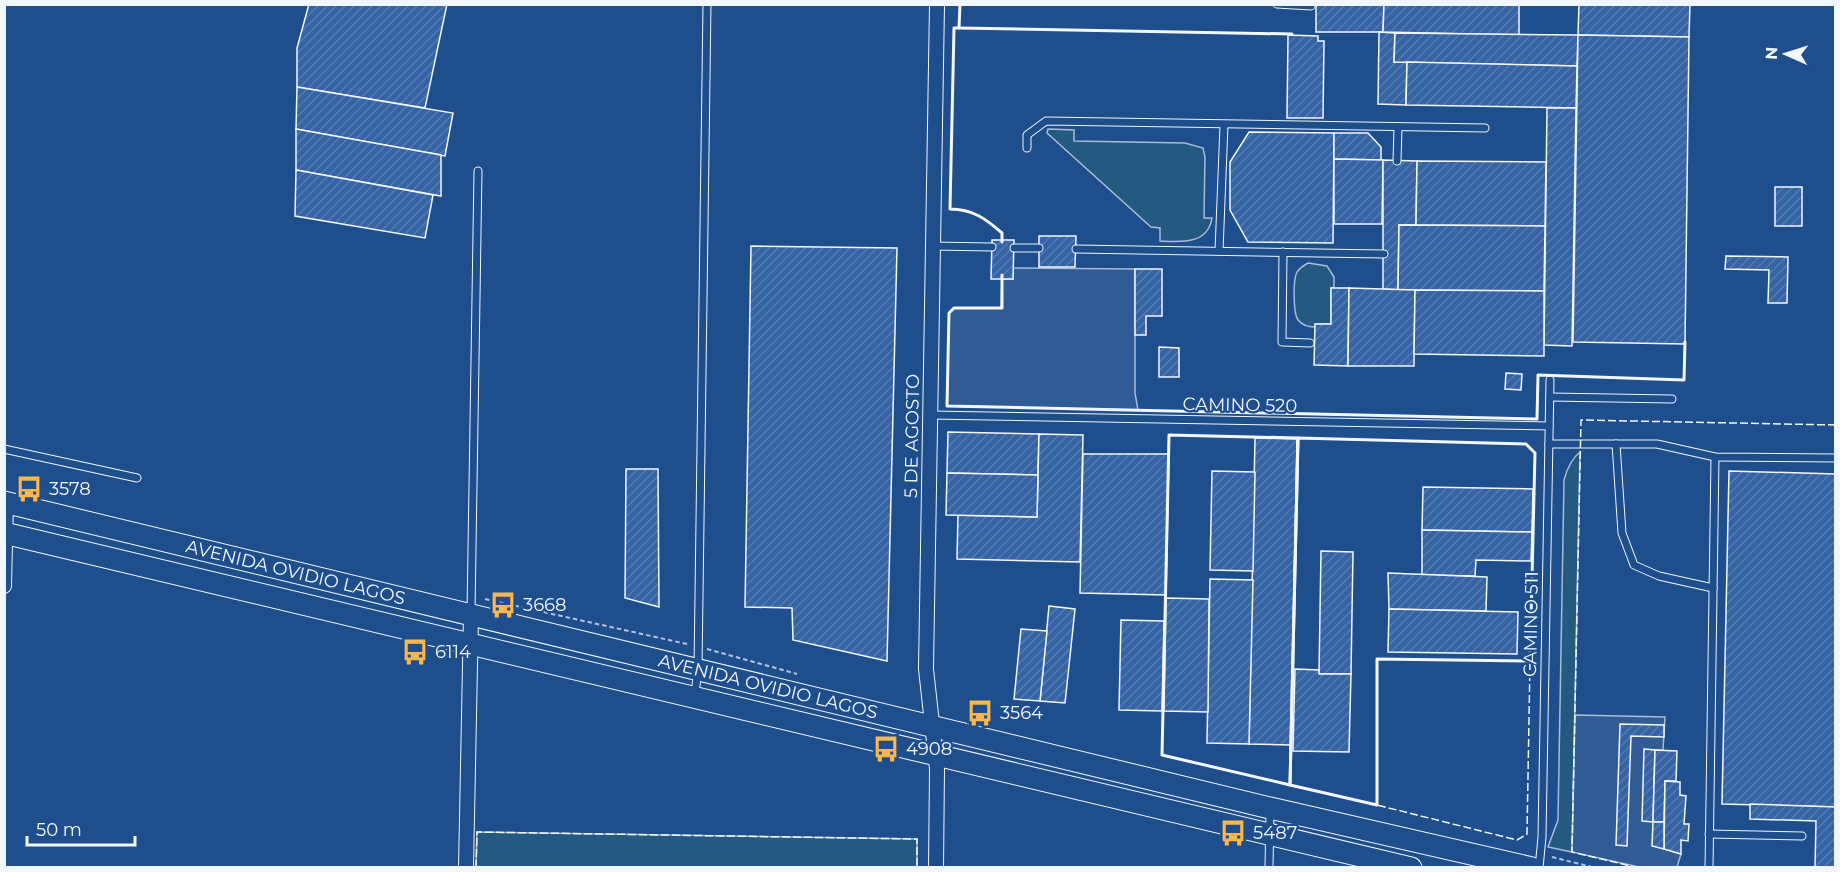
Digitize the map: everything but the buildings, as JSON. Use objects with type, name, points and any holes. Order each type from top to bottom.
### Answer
[{"type":"main road","name":"AVENIDA OVIDIO LAGOS","points":[[5,502],[1270,808],[1532,867]]},
{"type":"main road","name":"AVENIDA OVIDIO LAGOS","points":[[5,533],[1411,867]]},
{"type":"street","name":"5 DE AGOSTO","points":[[936,867],[936,753],[926,669],[937,4]]},
{"type":"street","points":[[4,586],[5,502]]},
{"type":"street","points":[[466,867],[471,615]]},
{"type":"lane","points":[[695,697],[698,669],[707,4]]},
{"type":"lane","points":[[1277,4],[1311,6]]},
{"type":"lane","points":[[1027,148],[1027,135],[1046,121],[1485,128]]},
{"type":"lane","points":[[1220,251],[1224,125]]},
{"type":"lane","points":[[1397,160],[1398,127]]},
{"type":"lane","points":[[471,615],[478,171]]},
{"type":"lane","points":[[933,246],[992,248]]},
{"type":"lane","points":[[1014,248],[1039,248]]},
{"type":"lane","points":[[1076,249],[1384,254]]},
{"type":"lane","points":[[1283,252],[1282,342],[1310,343]]},
{"type":"lane","name":"CAMINO 511","points":[[1539,867],[1542,825],[1550,380]]},
{"type":"lane","points":[[1550,397],[1672,399]]},
{"type":"lane","name":"CAMINO 520","points":[[930,415],[1549,426]]},
{"type":"lane","points":[[1549,444],[1657,444],[1715,457],[1836,458]]},
{"type":"lane","points":[[1616,444],[1622,533],[1634,565],[1659,576],[1713,588]]},
{"type":"lane","points":[[4,449],[137,478]]},
{"type":"lane","points":[[1709,867],[1715,457]]},
{"type":"lane","points":[[1269,867],[1270,808]]},
{"type":"lane","points":[[1709,834],[1802,836]]},
{"type":"shaded area","points":[[1048,129],[1074,130],[1074,141],[1185,143],[1203,148],[1205,157],[1204,218],[1212,218],[1209,227],[1205,233],[1192,240],[1160,241],[1160,228],[1151,227],[1047,133]]},
{"type":"shaded area","points":[[1308,263],[1327,266],[1334,277],[1334,288],[1331,288],[1331,324],[1308,326],[1300,322],[1296,316],[1294,296],[1296,276],[1299,269]]},
{"type":"shaded area","points":[[1013,268],[1135,269],[1135,393],[1138,410],[947,406],[949,313],[954,308],[1001,308],[1002,279],[1013,279]]},
{"type":"shaded area","points":[[1580,452],[1572,852],[1548,847],[1558,820],[1564,480],[1570,464]]},
{"type":"shaded area","points":[[1575,715],[1665,717],[1663,750],[1655,750],[1653,822],[1664,822],[1664,849],[1681,854],[1677,867],[1639,867],[1572,852]]},
{"type":"shaded area","points":[[477,832],[917,839],[917,867],[476,867]]},
{"type":"fence","points":[[1639,868],[1572,852],[1581,420],[1836,425]]},
{"type":"fence","points":[[1377,659],[1530,661],[1527,834],[1517,840],[1377,805],[1377,659]]},
{"type":"fence","points":[[476,868],[477,832],[917,839],[917,868]]},
{"type":"wall","points":[[960,4],[959,28],[954,28],[950,209],[966,211],[985,219],[1002,233],[1002,242]]},
{"type":"wall","points":[[959,28],[1292,34]]},
{"type":"wall","points":[[1002,275],[1002,308],[954,308],[949,313],[947,406],[1537,419],[1538,375],[1684,380],[1685,342]]},
{"type":"wall","points":[[1169,435],[1298,438],[1290,785],[1162,755],[1169,435]]},
{"type":"wall","points":[[1298,438],[1526,444],[1535,453],[1530,661],[1377,659],[1377,805],[1290,785],[1298,438]]},
{"type":"place","name":"3578","points":[[29,489]]},
{"type":"place","name":"3668","points":[[503,605]]},
{"type":"place","name":"6114","points":[[415,652]]},
{"type":"place","name":"3564","points":[[980,713]]},
{"type":"place","name":"4908","points":[[886,749]]},
{"type":"place","name":"5487","points":[[1233,833]]}]
